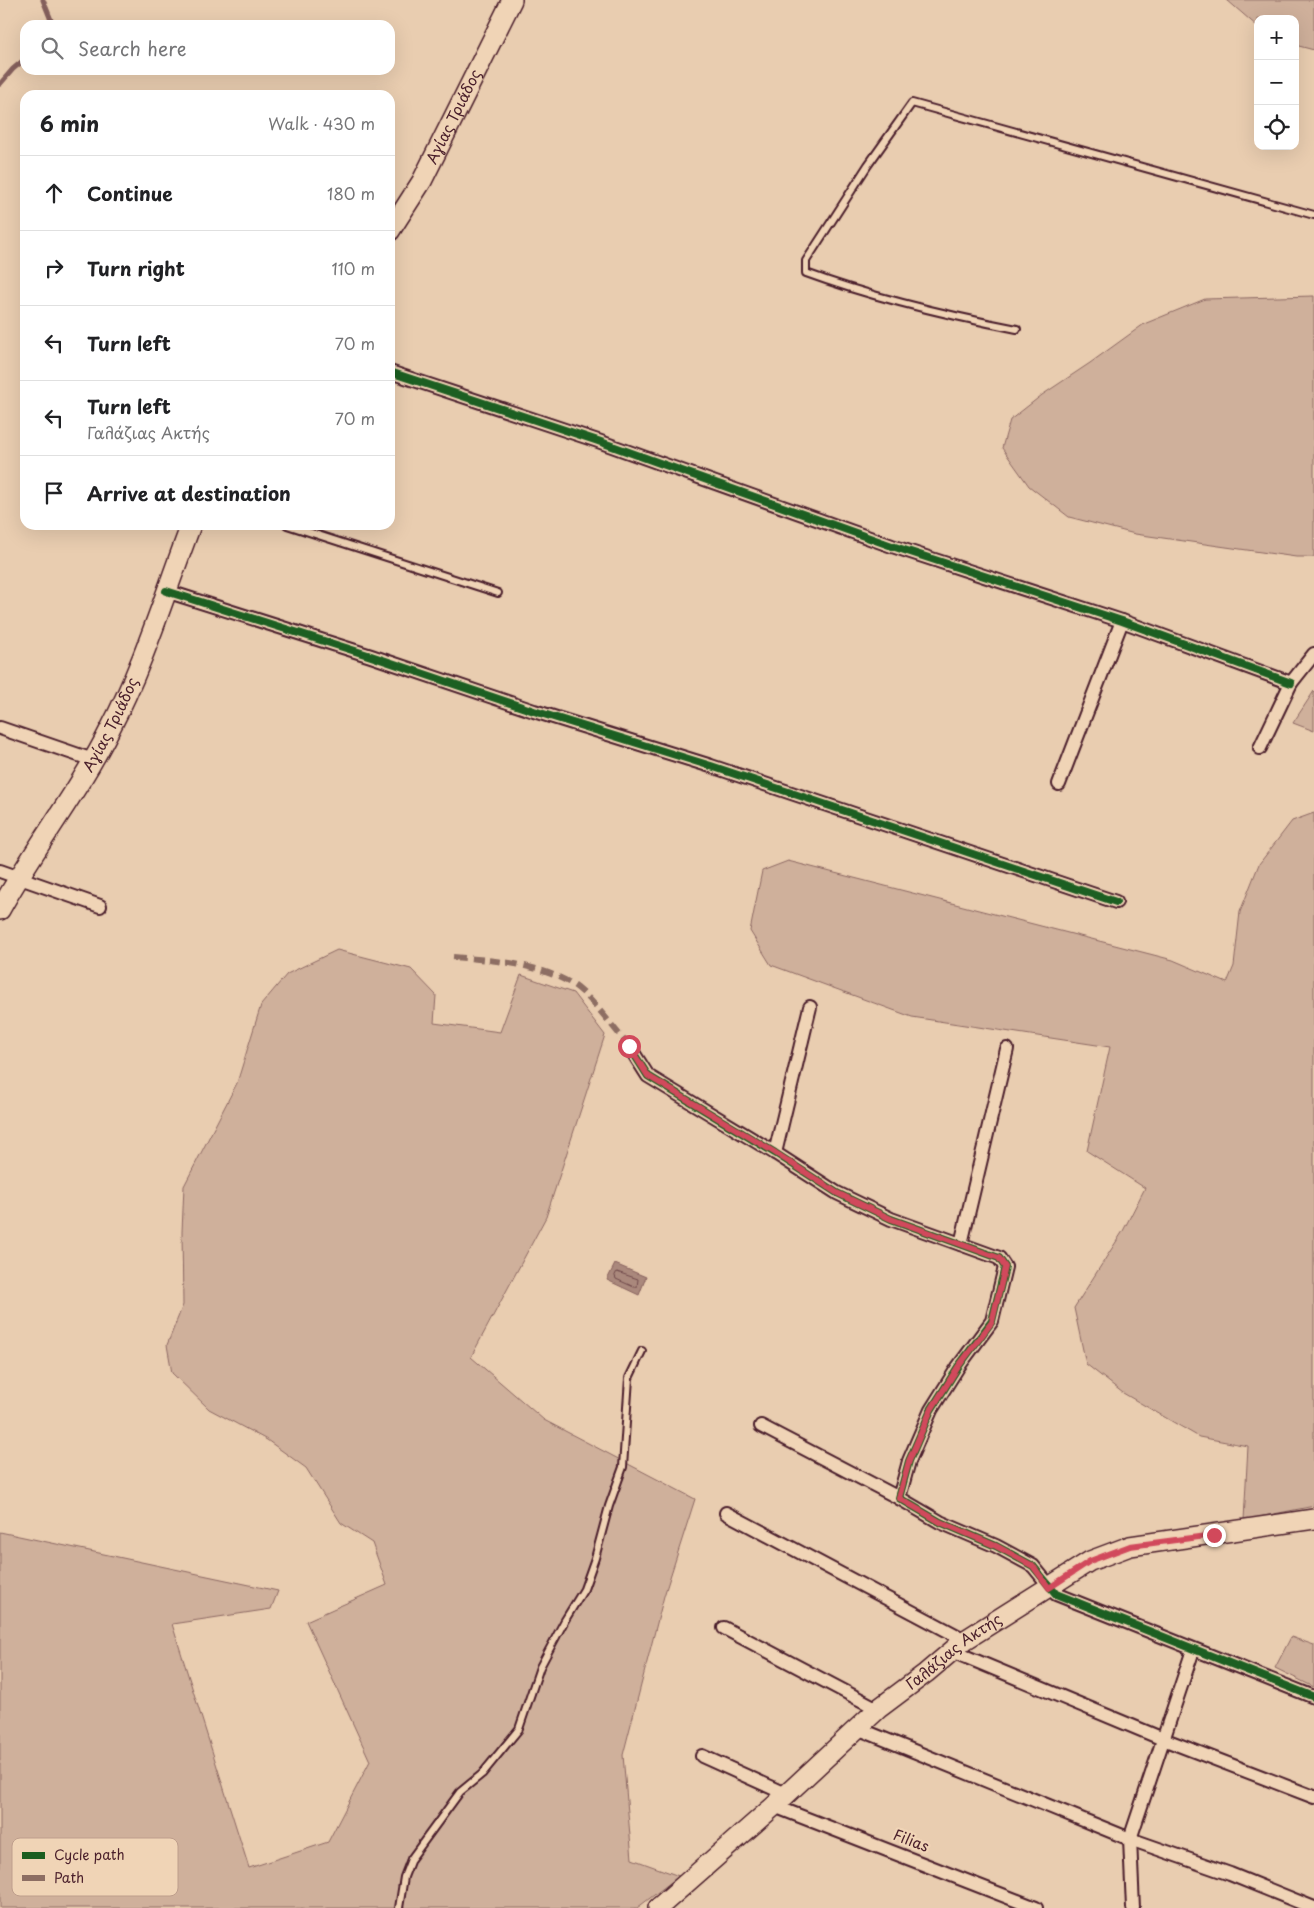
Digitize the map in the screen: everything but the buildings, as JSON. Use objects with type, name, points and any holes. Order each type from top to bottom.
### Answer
[{"type":"street","name":"Αγίας Τριάδος","points":[[395,222],[426,173],[512,0]]},
{"type":"street","points":[[395,374],[598,441],[892,546],[1122,621],[1292,683]]},
{"type":"street","name":"Αγίας Τριάδος","points":[[0,910],[18,877],[93,760],[110,729],[131,685],[189,530]]},
{"type":"street","points":[[166,591],[371,656],[544,714],[711,766],[1116,902]]},
{"type":"street","points":[[1059,784],[1122,621]]},
{"type":"street","points":[[1260,748],[1292,683],[1314,654]]},
{"type":"street","points":[[0,728],[93,760]]},
{"type":"street","points":[[0,871],[100,906]]},
{"type":"street","points":[[774,1152],[810,1007]]},
{"type":"street","points":[[629,1046],[648,1076],[774,1152],[837,1193],[891,1219],[999,1258],[1005,1267],[992,1322],[958,1367],[931,1410],[909,1461],[899,1498]]},
{"type":"street","points":[[961,1244],[1007,1049]]},
{"type":"street","points":[[761,1426],[899,1498],[940,1522],[996,1546],[1033,1566],[1049,1588],[1056,1594],[1314,1697]]},
{"type":"street","points":[[726,1513],[958,1645],[1163,1739],[1314,1797]]},
{"type":"street","name":"Γαλάζιας Ακτής","points":[[658,1908],[780,1800],[878,1709],[926,1673],[958,1645],[1090,1561],[1130,1546],[1314,1519]]},
{"type":"street","points":[[724,1628],[878,1709]]},
{"type":"street","points":[[1133,1908],[1130,1839],[1193,1650]]},
{"type":"street","points":[[857,1728],[1130,1839],[1230,1874],[1314,1908]]},
{"type":"street","name":"Filias","points":[[702,1756],[780,1800],[1036,1908]]},
{"type":"lane","points":[[1017,328],[958,317],[837,284],[806,273],[806,261],[868,165],[912,103],[1314,215]]},
{"type":"lane","points":[[303,530],[498,593]]},
{"type":"lane","points":[[399,1908],[404,1877],[411,1859],[460,1792],[482,1774],[518,1729],[540,1667],[584,1589],[596,1558],[609,1506],[623,1468],[629,1378],[642,1351]]},
{"type":"shaded area","points":[[1227,0],[1314,0],[1314,50],[1299,46],[1299,15],[1254,15],[1254,24]]},
{"type":"shaded area","points":[[1314,296],[1314,557],[1296,557],[1135,534],[1069,517],[1029,486],[1002,448],[1010,420],[1042,395],[1144,324],[1205,299]]},
{"type":"shaded area","points":[[1314,691],[1314,731],[1293,723]]},
{"type":"shaded area","points":[[1314,813],[1314,1506],[1244,1520],[1248,1446],[1199,1437],[1123,1393],[1086,1364],[1074,1308],[1123,1231],[1145,1188],[1087,1151],[1110,1047],[912,1017],[771,965],[750,931],[762,871],[788,861],[1173,960],[1227,983],[1234,966],[1240,912],[1259,864],[1292,821]]},
{"type":"shaded area","points":[[337,950],[411,969],[436,995],[434,1023],[500,1032],[521,975],[573,993],[605,1035],[546,1217],[471,1357],[544,1420],[695,1499],[664,1596],[623,1755],[632,1859],[679,1876],[637,1908],[0,1908],[0,1532],[278,1591],[271,1609],[172,1624],[249,1868],[328,1842],[370,1761],[306,1621],[387,1585],[372,1543],[341,1523],[306,1468],[267,1440],[209,1409],[172,1373],[167,1345],[183,1305],[182,1232],[184,1186],[237,1083],[261,1005],[287,974]]},
{"type":"shaded area","points":[[1291,1637],[1314,1645],[1314,1687],[1275,1668]]},
{"type":"water","points":[[615,1264],[646,1277],[639,1295],[607,1280]]},
{"type":"waterway","points":[[43,0],[51,20]]},
{"type":"waterway","points":[[0,84],[20,63]]},
{"type":"marked path","points":[[453,957],[529,967],[544,971],[572,984],[602,1013],[629,1046]]},
{"type":"cycle path","points":[[395,374],[598,441],[892,546],[1122,621],[1291,683]]},
{"type":"cycle path","points":[[166,591],[371,656],[534,711],[711,766],[1116,902]]},
{"type":"cycle path","points":[[629,1046],[648,1076],[837,1193],[891,1219],[999,1258],[1005,1267],[992,1321],[958,1367],[931,1410],[909,1461],[899,1498],[940,1522],[996,1546],[1033,1566],[1056,1594],[1314,1697]]},
{"type":"route","points":[[629,1046],[648,1076],[774,1152],[837,1193],[891,1219],[999,1258],[1005,1267],[992,1322],[958,1367],[931,1410],[909,1461],[899,1498],[940,1522],[996,1546],[1033,1566],[1049,1588],[1090,1561],[1130,1546],[1214,1535]]}]
